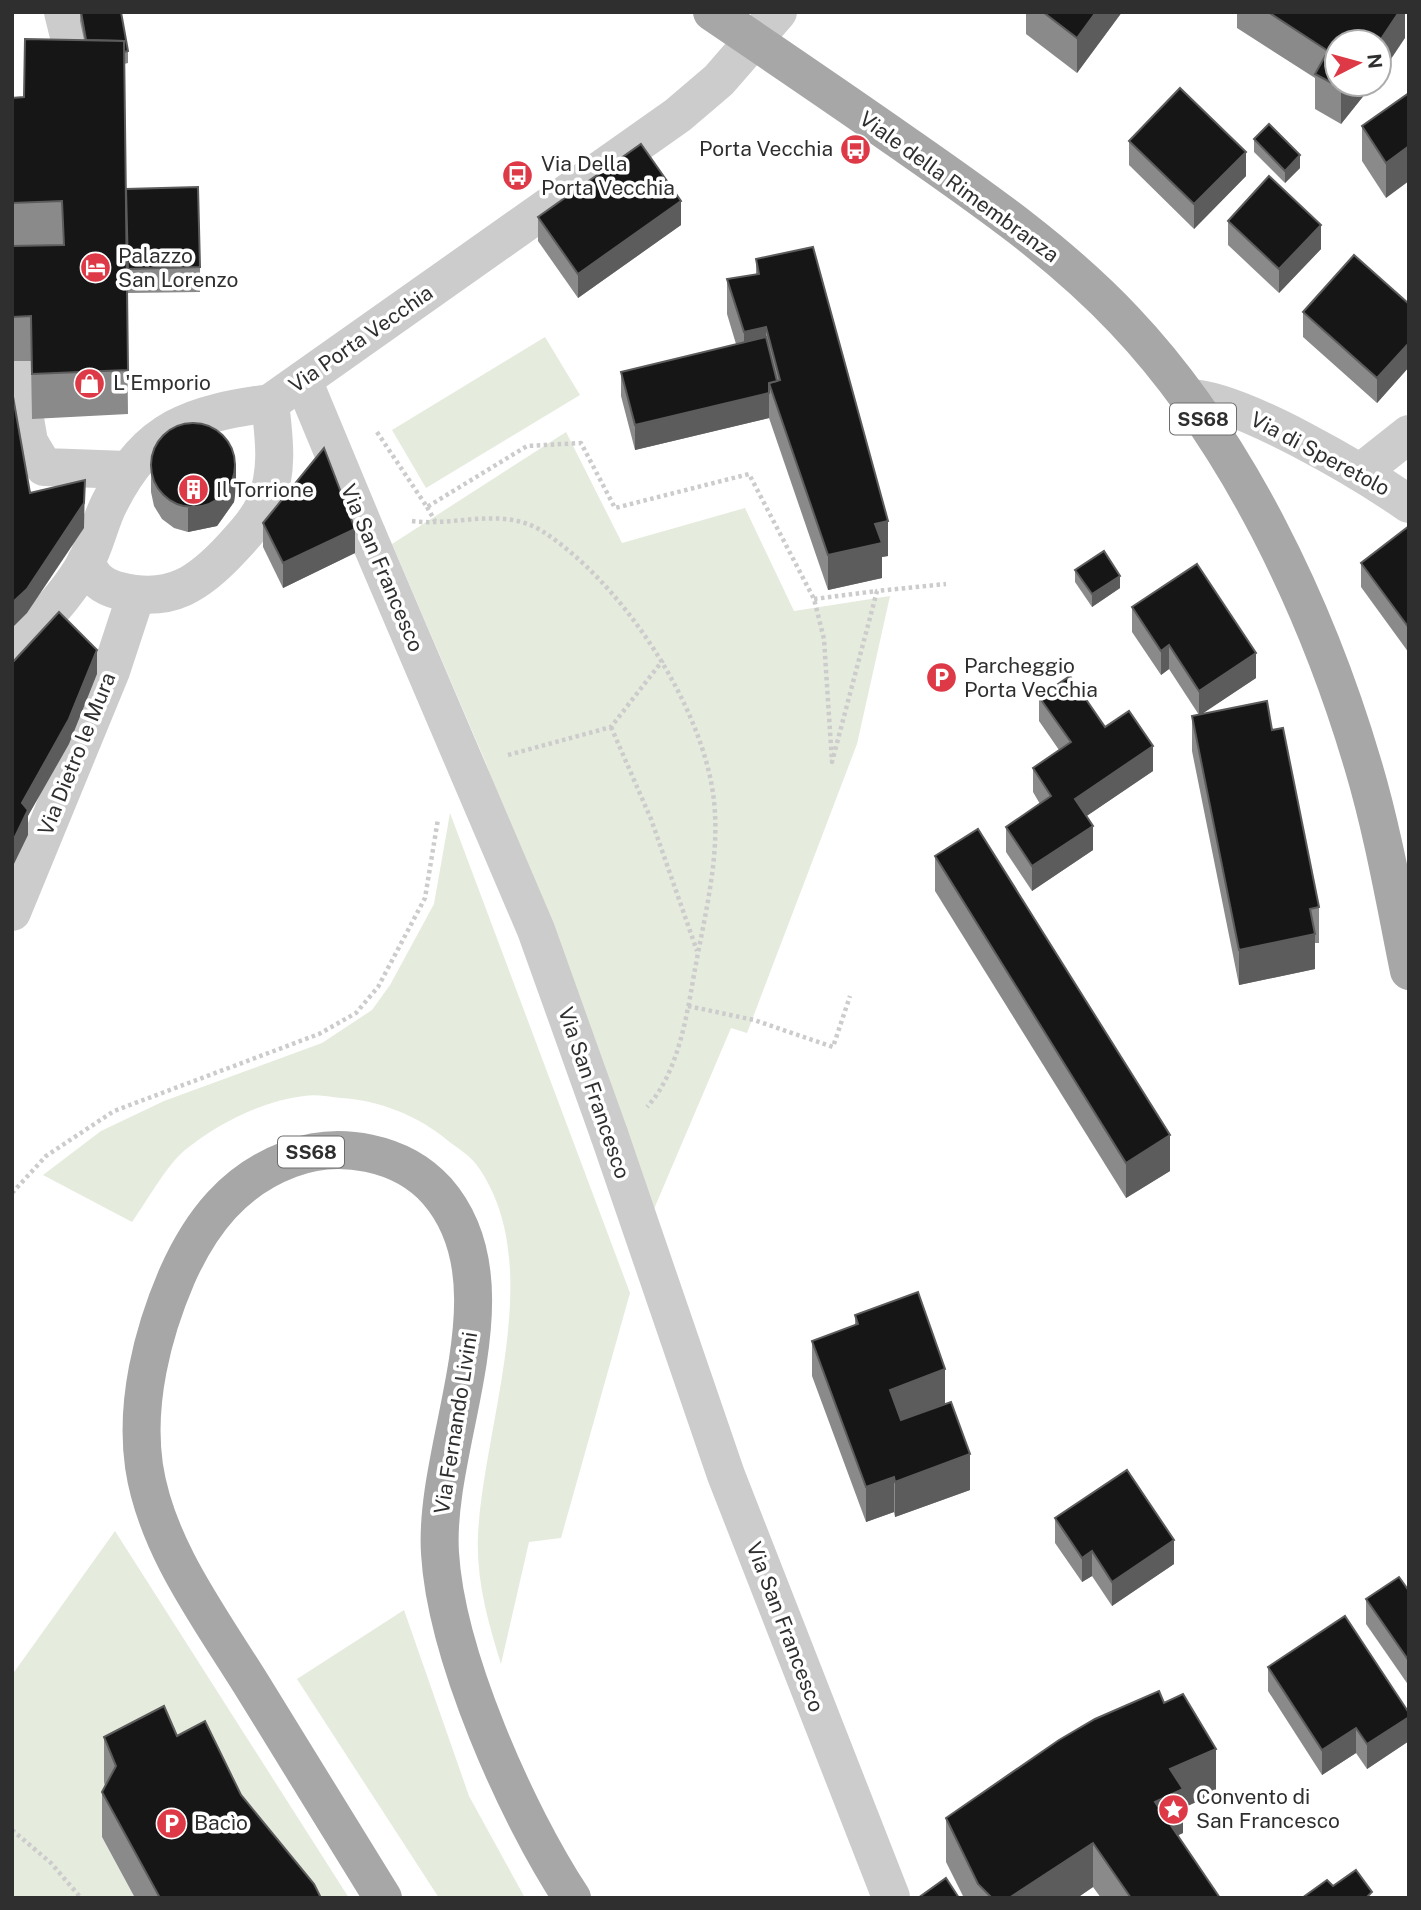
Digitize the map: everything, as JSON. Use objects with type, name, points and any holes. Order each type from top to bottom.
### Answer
[{"type":"main road","name":"Viale della Rimembranza","points":[[712,12],[1008,218],[1125,320],[1189,398],[1257,511],[1294,584],[1332,673],[1374,808],[1409,971]]},
{"type":"main road","name":"Via Fernando Livini","points":[[383,1898],[188,1580],[152,1500],[142,1446],[146,1386],[155,1341],[171,1290],[200,1231],[218,1206],[253,1178],[294,1157],[323,1151],[373,1154],[411,1169],[438,1193],[463,1237],[470,1267],[472,1328],[442,1508],[439,1550],[444,1587],[458,1645],[490,1735],[534,1832],[572,1898]]},
{"type":"street","points":[[63,12],[76,65]]},
{"type":"street","name":"Via Porta Vecchia","points":[[12,654],[86,561],[109,503],[127,470],[153,443],[191,419],[270,403],[678,115],[719,80],[778,12]]},
{"type":"street","points":[[12,372],[17,372],[29,442],[44,467],[127,470]]},
{"type":"street","name":"Via San Francesco","points":[[303,380],[536,930],[726,1475],[891,1897]]},
{"type":"street","name":"Via di Speretolo","points":[[1189,398],[1232,408],[1362,472],[1409,504]]},
{"type":"street","points":[[86,561],[98,582],[108,588],[136,595],[174,592],[199,581],[255,522],[265,504],[274,473],[274,436],[270,403]]},
{"type":"street","points":[[1362,472],[1409,434]]},
{"type":"street","name":"Via Dietro le Mura","points":[[12,912],[111,671],[136,595]]},
{"type":"path","points":[[374,428],[435,521]]},
{"type":"path","points":[[427,507],[527,446],[581,443],[615,508],[749,474],[814,599],[824,639],[832,762],[877,591]]},
{"type":"path","points":[[402,515],[412,522],[494,518],[541,530],[573,555],[607,589],[663,660],[704,755],[714,803],[713,863],[688,1006],[672,1062],[651,1102],[627,1125],[609,1134]]},
{"type":"path","points":[[814,599],[946,584]]},
{"type":"path","points":[[497,758],[611,727],[663,660]]},
{"type":"path","points":[[611,727],[651,819],[698,954]]},
{"type":"path","points":[[12,1193],[46,1156],[114,1111],[319,1034],[356,1013],[378,987],[425,898],[441,806]]},
{"type":"path","points":[[688,1006],[754,1020],[833,1047],[850,996]]},
{"type":"path","points":[[12,1830],[51,1863],[81,1898]]},
{"type":"shaded area","points":[[545,337],[580,395],[426,488],[392,430]]},
{"type":"shaded area","points":[[566,432],[622,543],[745,508],[794,611],[890,596],[857,744],[747,1033],[731,1028],[654,1209],[485,761],[392,544]]},
{"type":"shaded area","points":[[450,813],[630,1293],[561,1538],[529,1542],[501,1664],[481,1585],[478,1535],[507,1344],[510,1295],[508,1248],[497,1204],[476,1164],[436,1131],[397,1111],[355,1099],[309,1095],[257,1108],[226,1122],[198,1140],[171,1165],[132,1222],[43,1175],[101,1131],[164,1101],[322,1043],[372,1010],[390,985],[434,904]]},
{"type":"shaded area","points":[[115,1531],[349,1898],[289,1898],[116,1810],[102,1837],[135,1898],[12,1898],[12,1675]]},
{"type":"shaded area","points":[[404,1610],[469,1796],[525,1898],[439,1898],[297,1679]]},
{"type":"building","points":[[81,12],[121,12],[128,51],[124,52],[124,41],[86,40]]},
{"type":"building","points":[[1043,12],[1096,12],[1077,38]]},
{"type":"building","points":[[1268,12],[1399,12],[1388,28],[1323,28],[1323,48]]},
{"type":"building","name":"Palazzo San Lorenzo","points":[[25,39],[124,41],[128,370],[32,374],[31,316],[12,317],[12,246],[64,245],[62,201],[12,203],[12,98],[24,97]]},
{"type":"building","points":[[1323,60],[1323,78],[1315,74]]},
{"type":"building","points":[[1180,88],[1246,152],[1194,204],[1129,141]]},
{"type":"building","points":[[1409,93],[1409,146],[1386,163],[1362,126]]},
{"type":"building","points":[[1269,124],[1300,155],[1285,171],[1254,139]]},
{"type":"building","points":[[641,144],[681,201],[578,274],[538,217]]},
{"type":"building","points":[[1269,176],[1321,225],[1279,269],[1228,221]]},
{"type":"building","points":[[198,187],[200,267],[128,269],[126,189]]},
{"type":"building","points":[[813,247],[888,521],[875,524],[882,543],[828,555],[769,383],[780,380],[766,327],[744,332],[727,279],[759,274],[756,259]]},
{"type":"building","points":[[1354,255],[1409,304],[1409,343],[1377,378],[1303,312]]},
{"type":"building","points":[[766,337],[777,381],[769,383],[769,393],[635,425],[621,372]]},
{"type":"building","points":[[12,391],[30,493],[85,480],[84,503],[27,589],[12,603]]},
{"type":"building","name":"Il Torrione","points":[[193,423],[216,430],[228,442],[235,465],[228,488],[216,500],[193,507],[170,500],[158,488],[151,465],[158,442],[170,430]]},
{"type":"building","points":[[324,448],[355,529],[283,563],[263,523]]},
{"type":"building","points":[[1409,526],[1409,628],[1361,563]]},
{"type":"building","points":[[1104,551],[1120,576],[1092,594],[1075,570]]},
{"type":"building","points":[[1197,564],[1256,653],[1199,691],[1169,645],[1161,651],[1132,607]]},
{"type":"building","points":[[59,612],[97,650],[69,719],[22,803],[28,810],[12,843],[12,663]]},
{"type":"building","points":[[1070,676],[1105,727],[1129,711],[1153,746],[1075,799],[1093,826],[1032,866],[1006,827],[1051,796],[1033,768],[1071,742],[1039,697]]},
{"type":"building","points":[[1267,701],[1272,730],[1283,728],[1319,907],[1310,909],[1315,934],[1239,950],[1192,716]]},
{"type":"building","points":[[978,829],[1170,1135],[1126,1163],[935,856]]},
{"type":"building","points":[[918,1292],[945,1369],[890,1390],[901,1420],[951,1402],[970,1454],[895,1482],[894,1477],[866,1487],[812,1341],[858,1324],[855,1315]]},
{"type":"building","points":[[1127,1470],[1174,1540],[1112,1582],[1092,1551],[1082,1558],[1055,1518]]},
{"type":"building","points":[[1399,1577],[1409,1591],[1409,1661],[1366,1599]]},
{"type":"building","points":[[1345,1616],[1409,1713],[1409,1717],[1367,1744],[1356,1728],[1322,1750],[1268,1667]]},
{"type":"building","points":[[1159,1691],[1164,1703],[1183,1694],[1216,1749],[1170,1769],[1183,1789],[1155,1802],[1220,1898],[1131,1898],[1093,1843],[1009,1898],[992,1898],[978,1884],[946,1818],[1059,1740],[1095,1719]]},
{"type":"building","name":"Bacìo","points":[[164,1706],[177,1736],[205,1721],[241,1795],[314,1884],[321,1898],[160,1898],[102,1792],[116,1766],[104,1737]]},
{"type":"building","points":[[1356,1870],[1372,1892],[1366,1898],[1302,1898],[1327,1880],[1333,1886]]},
{"type":"building","points":[[946,1878],[959,1898],[918,1898]]},
{"type":"place","name":"Porta Vecchia","points":[[856,149]]},
{"type":"place","name":"Via Della Porta Vecchia","points":[[518,176]]},
{"type":"place","name":"Palazzo San Lorenzo","points":[[95,268]]},
{"type":"place","name":"L'Emporio","points":[[90,383]]},
{"type":"place","name":"Il Torrione","points":[[193,490]]},
{"type":"place","name":"Parcheggio Porta Vecchia","points":[[941,678]]},
{"type":"place","name":"Convento di San Francesco","points":[[1173,1809]]},
{"type":"place","name":"Bacìo","points":[[171,1823]]}]
